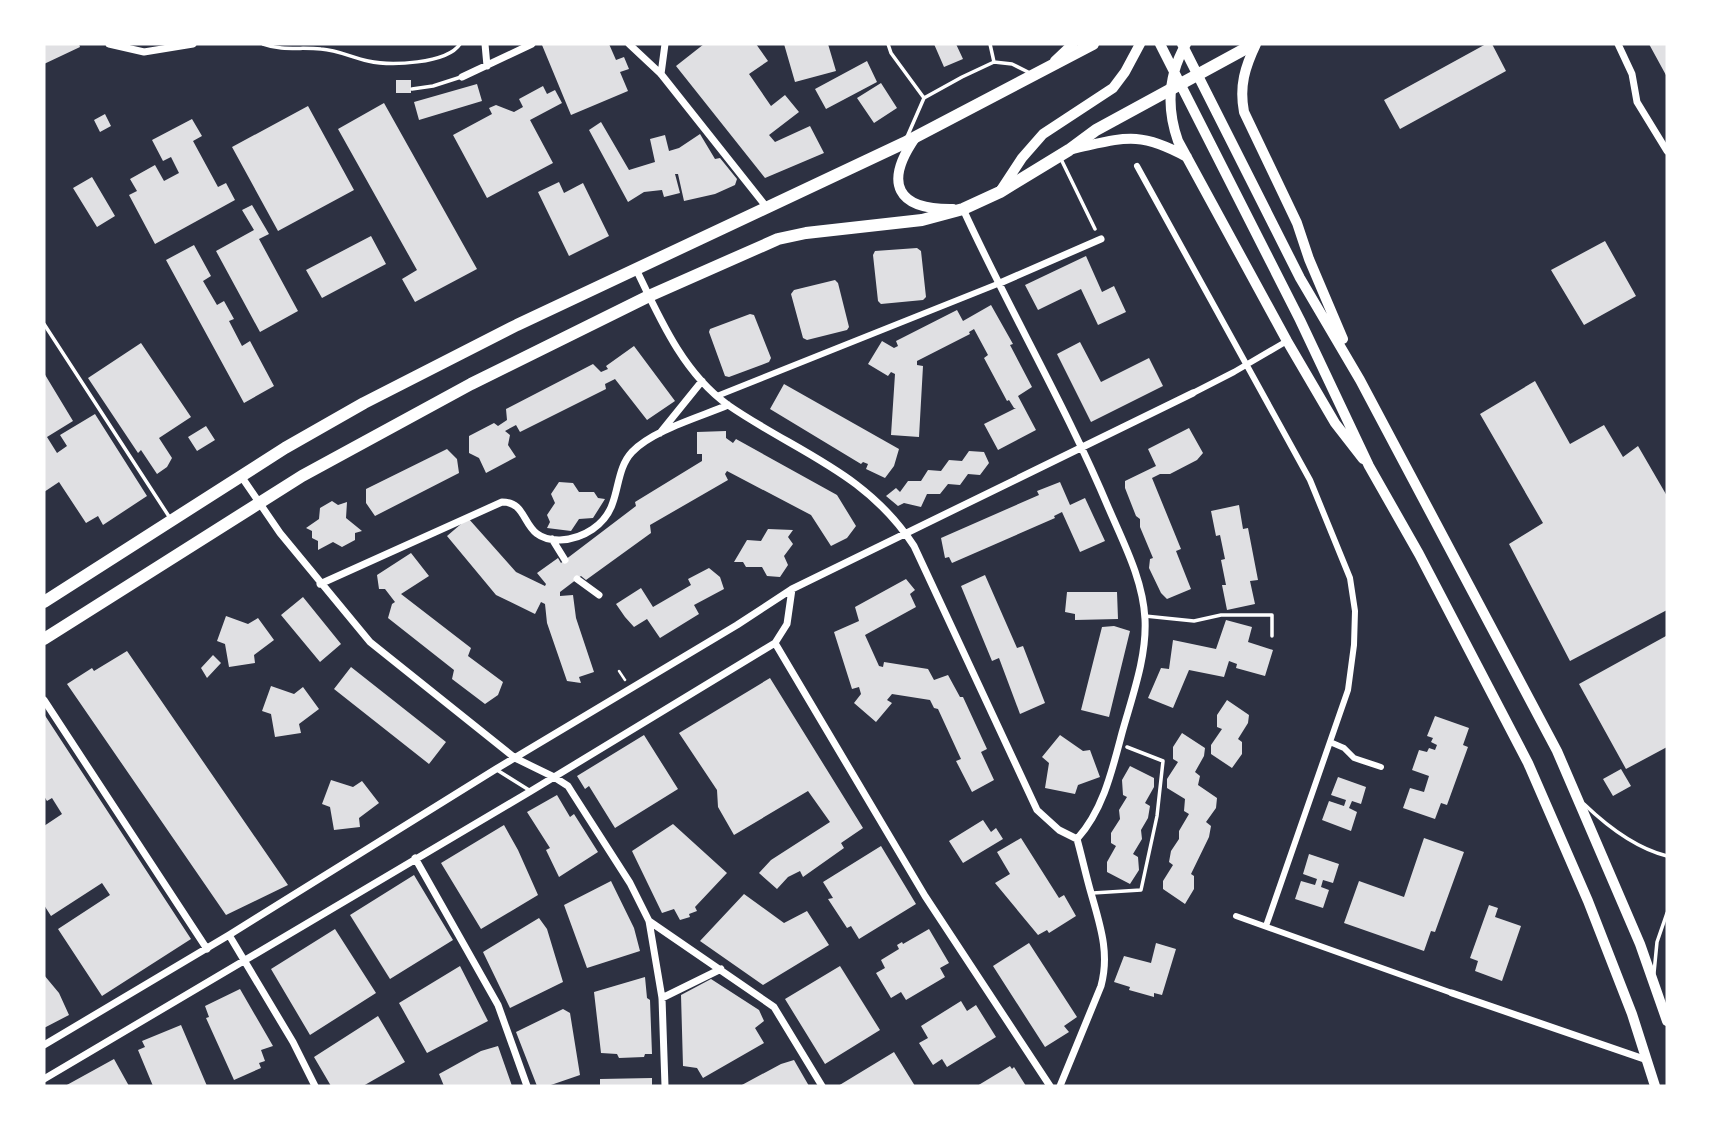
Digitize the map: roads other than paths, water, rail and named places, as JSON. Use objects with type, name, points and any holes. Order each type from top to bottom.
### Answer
[{"type":"main road","points":[[1040,72],[1073,44]]},
{"type":"main road","points":[[44,602],[285,447],[364,403],[517,325],[910,140],[1093,44]]},
{"type":"main road","points":[[1000,192],[1022,158],[1043,134],[1113,88],[1140,44]]},
{"type":"main road","points":[[1160,44],[1282,283],[1369,466],[1419,554],[1528,763],[1588,901],[1655,1086]]},
{"type":"main road","points":[[1184,44],[1170,89],[1176,135],[1287,341],[1335,423],[1369,466]]},
{"type":"main road","points":[[1184,44],[1300,278],[1360,380],[1500,640],[1579,798],[1640,944],[1667,1021]]},
{"type":"main road","points":[[1255,44],[1243,74],[1241,93],[1244,112],[1297,223],[1314,272],[1360,380]]},
{"type":"main road","points":[[44,639],[259,502],[370,437],[649,296],[792,235],[922,220],[963,209],[1000,192],[1096,130],[1255,44]]},
{"type":"main road","points":[[1064,153],[1130,137],[1159,143],[1187,158]]},
{"type":"main road","points":[[910,140],[898,170],[898,182],[902,192],[917,204],[932,209],[963,209]]},
{"type":"street","points":[[109,44],[144,52],[193,44]]},
{"type":"street","points":[[463,77],[532,44]]},
{"type":"street","points":[[629,44],[661,74],[768,209]]},
{"type":"street","points":[[661,74],[665,44]]},
{"type":"street","points":[[1618,44],[1632,74],[1637,102],[1667,151]]},
{"type":"street","points":[[487,45],[487,66]]},
{"type":"street","points":[[1137,166],[1310,480],[1350,578],[1355,611],[1348,690],[1266,926]]},
{"type":"street","points":[[963,209],[1082,447],[1136,574],[1145,616],[1141,662],[1120,742],[1102,799],[1093,819],[1077,839]]},
{"type":"street","points":[[718,396],[1000,283],[1101,239]]},
{"type":"street","points":[[636,269],[673,341],[702,381],[728,404],[854,481],[877,500],[905,533],[914,546],[1037,810],[1047,821],[1077,839],[1103,940],[1105,969],[1101,986],[1060,1086]]},
{"type":"street","points":[[44,1045],[207,949],[792,589],[1193,393],[1287,341]]},
{"type":"street","points":[[660,434],[702,381]]},
{"type":"street","points":[[320,584],[502,502],[514,504],[521,510],[531,531],[537,535],[567,539],[584,535],[599,524],[611,509],[627,460],[633,452],[660,434],[728,404]]},
{"type":"street","points":[[241,476],[280,533],[370,642],[515,758],[554,776],[568,786],[604,839],[649,921],[662,998],[665,1086]]},
{"type":"street","points":[[552,539],[565,560]]},
{"type":"street","points":[[577,579],[599,595]]},
{"type":"street","points":[[44,1079],[531,791],[775,643],[787,624],[792,589]]},
{"type":"street","points":[[775,643],[925,896],[1050,1086]]},
{"type":"street","points":[[44,700],[207,949]]},
{"type":"street","points":[[1330,741],[1344,748],[1354,758],[1381,767]]},
{"type":"street","points":[[415,858],[498,1005],[527,1086]]},
{"type":"street","points":[[1236,916],[1647,1060]]},
{"type":"street","points":[[649,921],[774,1007],[822,1086]]},
{"type":"street","points":[[229,935],[293,1042],[315,1086]]},
{"type":"street","points":[[662,998],[721,969]]},
{"type":"lane","points":[[262,44],[280,49],[321,48],[374,62],[402,63],[446,56],[460,44]]},
{"type":"lane","points":[[339,44],[340,52]]},
{"type":"lane","points":[[888,44],[891,53],[924,98]]},
{"type":"lane","points":[[990,44],[994,62]]},
{"type":"lane","points":[[910,140],[924,98],[994,62],[1040,72]]},
{"type":"lane","points":[[412,89],[463,77]]},
{"type":"lane","points":[[1064,153],[1095,229]]},
{"type":"lane","points":[[44,324],[172,520]]},
{"type":"lane","points":[[1145,616],[1194,621],[1221,615],[1272,615],[1272,636]]},
{"type":"lane","points":[[1090,893],[1141,890],[1157,816],[1163,761],[1127,747]]},
{"type":"lane","points":[[496,769],[531,791]]},
{"type":"lane","points":[[1579,798],[1623,836],[1667,856]]},
{"type":"lane","points":[[1654,982],[1657,942],[1667,913]]}]
